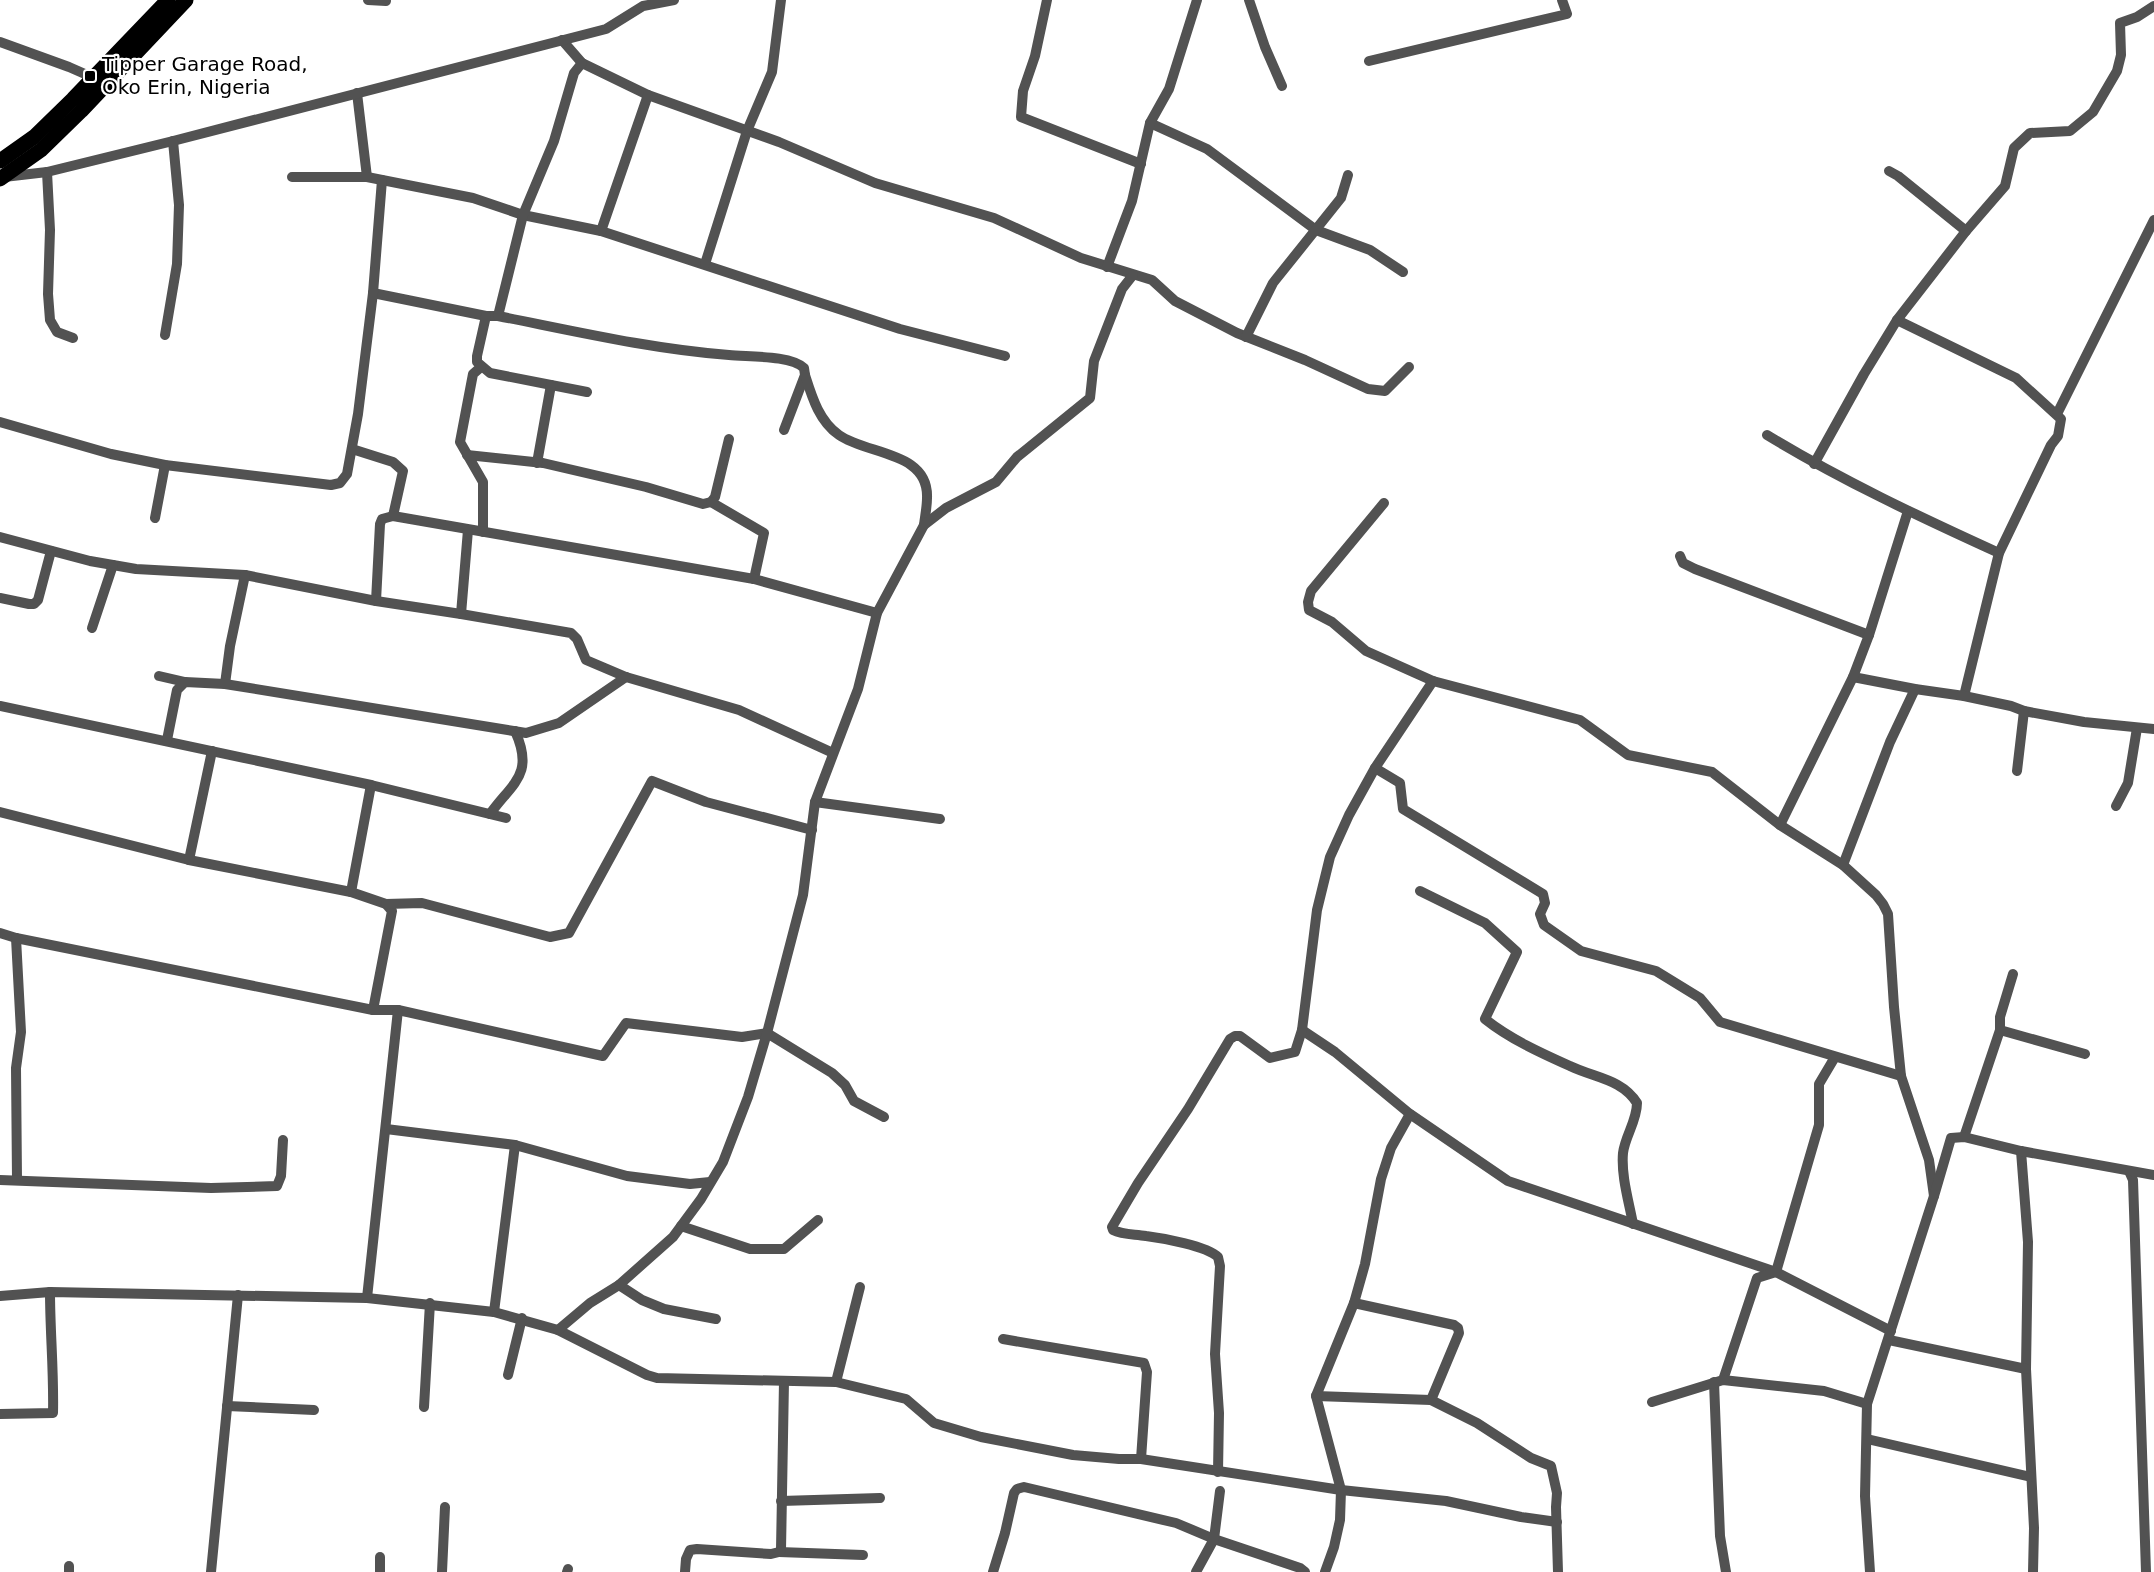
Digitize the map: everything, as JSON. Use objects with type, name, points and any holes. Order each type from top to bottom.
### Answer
[{"type":"main road","points":[[0,161],[34,137],[168,0]]},
{"type":"main road","points":[[1,178],[41,150],[186,0]]},
{"type":"street","points":[[368,0],[387,1]]},
{"type":"street","points":[[1,178],[47,172],[173,141],[606,29],[643,6],[674,0]]},
{"type":"street","points":[[705,264],[747,130],[772,72],[781,0]]},
{"type":"street","points":[[1047,0],[1035,56],[1023,91],[1021,117],[1141,164]]},
{"type":"street","points":[[1107,267],[1132,201],[1150,123],[1169,89],[1197,0]]},
{"type":"street","points":[[1249,0],[1265,47],[1282,86]]},
{"type":"street","points":[[1369,61],[1567,14],[1562,0]]},
{"type":"street","points":[[1814,464],[1897,320],[1966,231],[2005,186],[2014,148],[2030,133],[2070,131],[2093,112],[2117,71],[2121,55],[2120,22],[2136,17],[2154,6]]},
{"type":"street","points":[[562,40],[582,63],[648,95],[747,130],[875,183],[994,218],[1081,258],[1152,280],[1174,301],[1246,337],[1305,360],[1368,389],[1385,391],[1409,367]]},
{"type":"street","points":[[0,42],[94,78]]},
{"type":"street","points":[[498,316],[523,216],[554,141],[574,73],[582,63]]},
{"type":"street","points":[[357,93],[367,177]]},
{"type":"street","points":[[601,231],[648,95]]},
{"type":"street","points":[[1150,123],[1207,149],[1317,230],[1370,250],[1403,272]]},
{"type":"street","points":[[165,335],[177,264],[178,205],[173,141]]},
{"type":"street","points":[[1888,171],[1898,176],[1966,231]]},
{"type":"street","points":[[47,172],[50,230],[48,294],[50,320],[57,332],[73,338]]},
{"type":"street","points":[[1246,337],[1273,283],[1341,198],[1348,175]]},
{"type":"street","points":[[292,177],[367,177],[473,198],[523,216],[601,231],[822,305],[900,329],[1005,356]]},
{"type":"street","points":[[0,422],[111,454],[165,465],[331,485],[340,483],[348,474],[352,449],[373,293],[381,180]]},
{"type":"street","points":[[2057,414],[2154,220]]},
{"type":"street","points":[[924,525],[946,508],[996,482],[1017,457],[1090,398],[1094,361],[1122,288],[1134,275]]},
{"type":"street","points":[[373,293],[486,316],[498,316],[691,352],[799,363],[804,368],[817,409],[827,424],[838,435],[858,445],[914,465],[923,477],[928,495],[924,525],[877,613],[858,689],[815,802],[803,895],[767,1034],[748,1097],[723,1162],[673,1237],[619,1285],[590,1303],[558,1330]]},
{"type":"street","points":[[486,316],[477,356],[477,362],[481,367],[490,373],[587,392]]},
{"type":"street","points":[[1897,320],[2016,378],[2061,419],[2058,436],[2051,445],[1999,553],[1964,696]]},
{"type":"street","points":[[481,367],[473,374],[460,442],[483,482],[483,532]]},
{"type":"street","points":[[784,430],[805,375]]},
{"type":"street","points":[[537,463],[551,385]]},
{"type":"street","points":[[1767,435],[1814,464],[1999,553]]},
{"type":"street","points":[[467,455],[537,463],[646,487],[703,504],[711,502],[715,497],[729,439]]},
{"type":"street","points":[[352,449],[393,462],[403,471],[393,516]]},
{"type":"street","points":[[155,518],[165,465]]},
{"type":"street","points":[[711,502],[764,533],[754,579]]},
{"type":"street","points":[[1384,503],[1311,591],[1308,602],[1310,610],[1332,622],[1366,651],[1433,681],[1580,720],[1628,755],[1712,772],[1780,825],[1843,865],[1876,895],[1888,914],[1901,1076],[1929,1160],[1934,1196]]},
{"type":"street","points":[[1780,825],[1853,676],[1869,635],[1908,511]]},
{"type":"street","points":[[376,602],[380,524],[386,516],[393,516],[754,579],[877,613]]},
{"type":"street","points":[[461,614],[468,530]]},
{"type":"street","points":[[0,537],[113,565],[146,570],[244,575],[376,602],[571,633],[577,639],[586,660],[626,677],[739,710],[833,753]]},
{"type":"street","points":[[0,598],[29,604],[38,600],[51,551]]},
{"type":"street","points":[[1680,556],[1683,563],[1695,569],[1869,635]]},
{"type":"street","points":[[92,627],[113,565]]},
{"type":"street","points":[[225,684],[244,575]]},
{"type":"street","points":[[159,676],[185,682],[225,684],[526,733],[558,723],[626,677]]},
{"type":"street","points":[[1853,676],[1964,696],[2084,722],[2154,729]]},
{"type":"street","points":[[1218,1472],[1219,1413],[1215,1354],[1220,1266],[1218,1257],[1207,1250],[1148,1236],[1118,1233],[1112,1227],[1230,1039],[1240,1036],[1270,1058],[1295,1052],[1302,1030],[1317,910],[1330,857],[1375,768],[1433,681]]},
{"type":"street","points":[[167,740],[177,690],[185,682]]},
{"type":"street","points":[[1843,865],[1890,742],[1915,689]]},
{"type":"street","points":[[0,706],[371,785],[506,818]]},
{"type":"street","points":[[2017,771],[2025,711]]},
{"type":"street","points":[[2116,806],[2128,783],[2137,728]]},
{"type":"street","points":[[490,814],[519,778],[523,755],[515,731]]},
{"type":"street","points":[[189,860],[212,751]]},
{"type":"street","points":[[1375,768],[1400,783],[1403,809],[1543,894],[1545,903],[1540,914],[1544,925],[1581,951],[1656,971],[1700,998],[1720,1022],[1901,1076]]},
{"type":"street","points":[[0,812],[189,860],[351,892],[386,904],[422,903],[550,937],[569,933],[652,781],[706,802],[812,830]]},
{"type":"street","points":[[351,892],[371,785]]},
{"type":"street","points":[[815,802],[940,819]]},
{"type":"street","points":[[1420,891],[1485,923],[1517,952],[1485,1019],[1500,1031],[1572,1067],[1624,1086],[1638,1103],[1637,1115],[1623,1151],[1633,1224]]},
{"type":"street","points":[[373,1010],[392,911],[386,904]]},
{"type":"street","points":[[0,933],[373,1010],[398,1010],[603,1056],[626,1023],[742,1037],[767,1034],[832,1073],[845,1085],[854,1101],[884,1117]]},
{"type":"street","points":[[16,938],[21,1032],[16,1068],[17,1180]]},
{"type":"street","points":[[1964,1137],[2000,1030],[2000,1017],[2013,974]]},
{"type":"street","points":[[367,1298],[398,1010]]},
{"type":"street","points":[[1302,1030],[1335,1052],[1410,1114],[1508,1181],[1776,1272],[1890,1335],[2026,1369]]},
{"type":"street","points":[[2000,1030],[2085,1054]]},
{"type":"street","points":[[1776,1272],[1819,1125],[1819,1084],[1835,1057]]},
{"type":"street","points":[[1326,1572],[1340,1520],[1341,1490],[1316,1396],[1354,1303],[1365,1264],[1381,1179],[1391,1148],[1410,1114]]},
{"type":"street","points":[[386,1130],[515,1145],[627,1176],[690,1184],[710,1182]]},
{"type":"street","points":[[1870,1572],[1865,1496],[1867,1404],[1951,1138],[1964,1137],[2020,1151],[2154,1174]]},
{"type":"street","points":[[0,1180],[211,1188],[276,1186],[281,1176],[283,1140]]},
{"type":"street","points":[[494,1312],[515,1145]]},
{"type":"street","points":[[2020,1151],[2028,1242],[2026,1369],[2034,1528],[2033,1572]]},
{"type":"street","points":[[2129,1171],[2133,1180],[2146,1572]]},
{"type":"street","points":[[681,1226],[750,1249],[784,1249],[818,1220]]},
{"type":"street","points":[[1726,1572],[1720,1536],[1718,1381],[1757,1278],[1776,1272]]},
{"type":"street","points":[[619,1285],[642,1300],[664,1309],[716,1319]]},
{"type":"street","points":[[836,1382],[860,1287]]},
{"type":"street","points":[[0,1414],[53,1413],[50,1292]]},
{"type":"street","points":[[0,1296],[50,1292],[367,1298],[430,1303],[494,1312],[522,1318],[558,1330],[657,1378],[836,1382],[906,1399],[934,1423],[981,1437],[1073,1455],[1141,1459],[1341,1490],[1446,1501],[1557,1522]]},
{"type":"street","points":[[211,1572],[238,1295]]},
{"type":"street","points":[[424,1407],[430,1303]]},
{"type":"street","points":[[1354,1303],[1454,1325],[1458,1328],[1459,1334],[1431,1400]]},
{"type":"street","points":[[508,1375],[522,1318]]},
{"type":"street","points":[[1003,1339],[1144,1363],[1147,1372],[1141,1459]]},
{"type":"street","points":[[1652,1402],[1718,1381],[1824,1391],[1867,1404]]},
{"type":"street","points":[[779,1552],[781,1550],[784,1382]]},
{"type":"street","points":[[1316,1396],[1431,1400],[1477,1423],[1531,1458],[1551,1466],[1557,1493],[1558,1572]]},
{"type":"street","points":[[227,1406],[314,1410]]},
{"type":"street","points":[[1867,1439],[2031,1477]]},
{"type":"street","points":[[993,1572],[1014,1493],[1017,1489],[1024,1487],[1176,1523],[1214,1539],[1300,1568],[1305,1572]]},
{"type":"street","points":[[1196,1572],[1214,1539],[1220,1491]]},
{"type":"street","points":[[781,1501],[880,1498]]},
{"type":"street","points":[[442,1572],[445,1507]]},
{"type":"street","points":[[685,1572],[686,1559],[690,1550],[697,1549],[771,1554],[779,1552],[863,1555]]},
{"type":"street","points":[[380,1572],[381,1557]]},
{"type":"place","name":"Tipper Garage Road, Oko Erin, Nigeria","points":[[90,76]]}]
